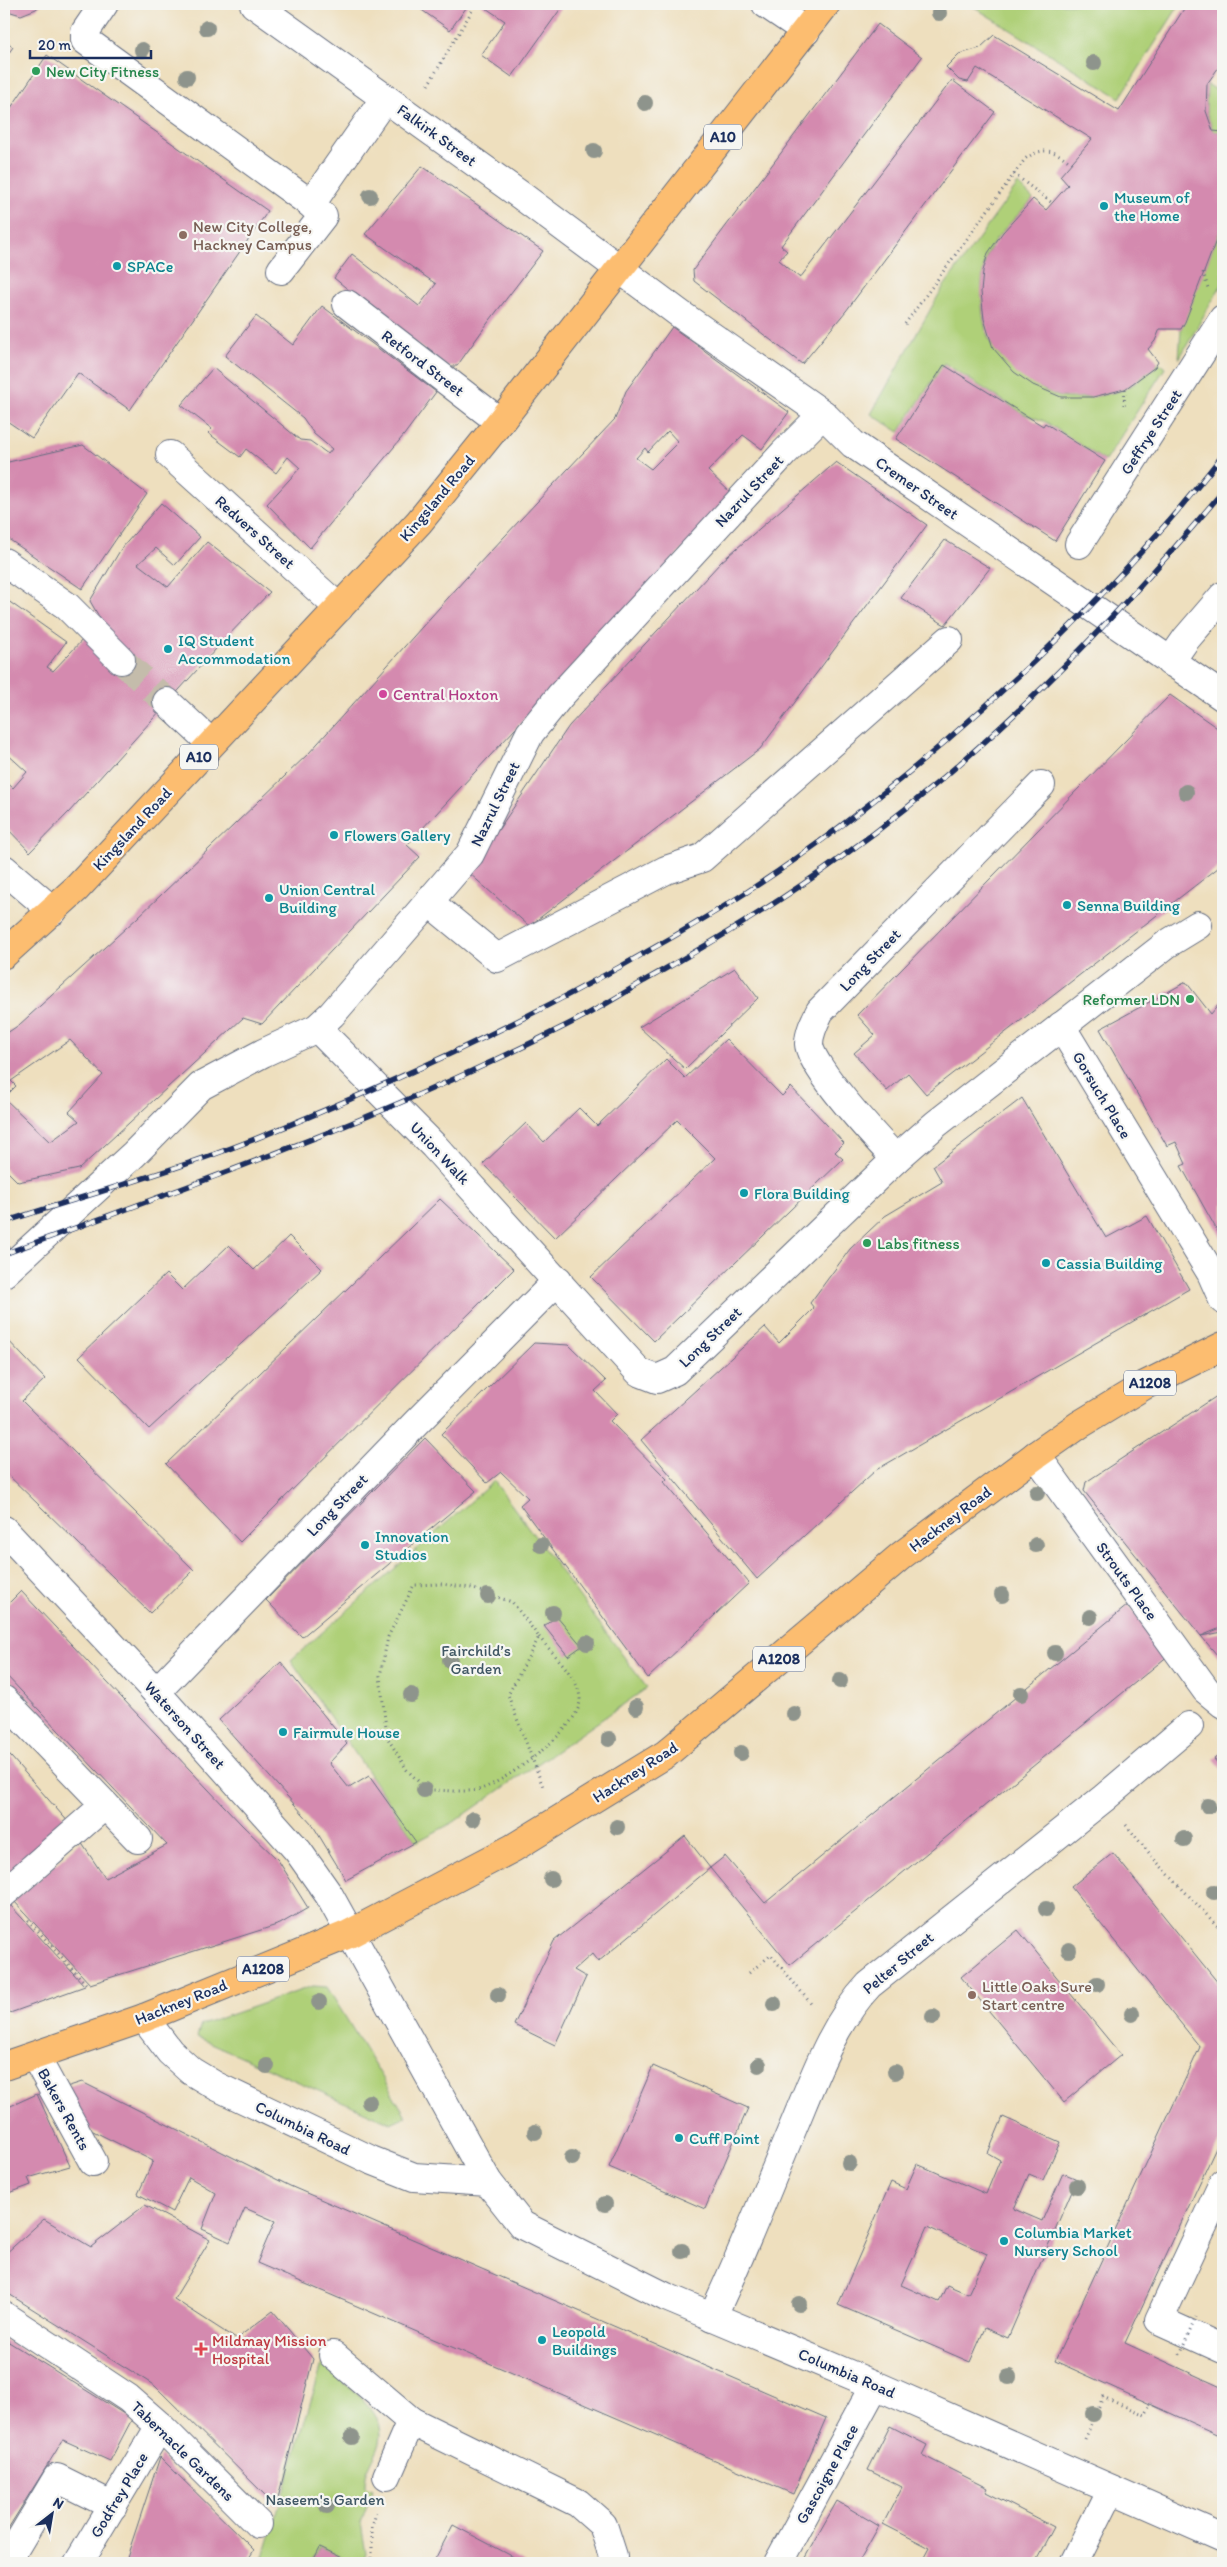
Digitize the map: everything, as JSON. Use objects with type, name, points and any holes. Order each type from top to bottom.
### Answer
[{"type":"main road","name":"Kingsland Road","points":[[4,954],[53,911],[419,522],[500,422],[826,4]]},
{"type":"main road","name":"Hackney Road","points":[[4,2066],[144,2018],[349,1934],[513,1848],[666,1754],[902,1555],[1078,1425],[1145,1385],[1223,1346]]},
{"type":"street","points":[[104,4],[85,32],[85,40],[311,204],[323,216],[281,270]]},
{"type":"street","name":"Falkirk Street","points":[[254,4],[619,269]]},
{"type":"street","points":[[766,4],[806,31]]},
{"type":"street","points":[[311,204],[385,98]]},
{"type":"street","name":"Cremer Street","points":[[619,269],[823,414],[853,444],[884,463],[958,517],[1045,574],[1223,697]]},
{"type":"street","name":"Retford Street","points":[[346,304],[500,422]]},
{"type":"street","name":"Geffrye Street","points":[[1078,544],[1223,319]]},
{"type":"street","name":"Nazrul Street","points":[[4,1273],[134,1154],[202,1086],[263,1053],[317,1028],[470,854],[530,733],[686,560],[823,414]]},
{"type":"street","name":"Redvers Street","points":[[170,455],[340,608]]},
{"type":"street","points":[[4,562],[67,606],[121,660]]},
{"type":"street","points":[[1170,662],[1186,639],[1223,596]]},
{"type":"street","points":[[429,902],[497,958],[666,870],[702,858],[949,640]]},
{"type":"street","points":[[167,702],[212,743]]},
{"type":"street","name":"Long Street","points":[[156,1692],[417,1422],[558,1280],[639,1372],[657,1379],[675,1371],[896,1159],[814,1061],[809,1044],[812,1027],[820,1011],[1041,785]]},
{"type":"street","points":[[4,869],[53,911]]},
{"type":"street","points":[[896,1159],[936,1124],[1061,1026],[1167,944],[1198,925]]},
{"type":"street","name":"Gorsuch Place","points":[[1061,1026],[1210,1273],[1223,1300]]},
{"type":"street","name":"Union Walk","points":[[317,1028],[434,1146],[558,1280]]},
{"type":"street","name":"Strouts Place","points":[[1036,1455],[1206,1690],[1223,1704]]},
{"type":"street","name":"Waterson Street","points":[[4,1530],[156,1692],[298,1852],[329,1895],[349,1934]]},
{"type":"street","points":[[4,1700],[138,1839]]},
{"type":"street","name":"Pelter Street","points":[[712,2318],[805,2099],[842,2020],[855,2000],[869,1985],[1104,1798],[1189,1726]]},
{"type":"street","points":[[4,1893],[105,1805]]},
{"type":"street","name":"Columbia Road","points":[[349,1934],[488,2182],[522,2225],[712,2318],[875,2385],[1223,2538]]},
{"type":"street","name":"Columbia Road","points":[[144,2018],[170,2052],[191,2071],[216,2086],[362,2156],[414,2177],[488,2182]]},
{"type":"street","name":"Bakers Rents","points":[[35,2056],[93,2162]]},
{"type":"street","points":[[1223,2183],[1217,2212],[1160,2320],[1223,2349]]},
{"type":"street","name":"Tabernacle Gardens","points":[[4,2316],[128,2398],[160,2426],[258,2524]]},
{"type":"street","points":[[333,2355],[411,2421],[578,2503],[603,2525],[614,2556],[612,2563]]},
{"type":"street","name":"Gascoigne Place","points":[[778,2563],[875,2385]]},
{"type":"street","points":[[387,2476],[411,2421]]},
{"type":"street","name":"Godfrey Place","points":[[78,2563],[160,2426]]},
{"type":"street","points":[[6,2563],[57,2478],[113,2506]]},
{"type":"street","points":[[1074,2563],[1110,2489]]},
{"type":"path","points":[[413,118],[434,74],[476,4]]},
{"type":"path","points":[[905,324],[1025,159],[1036,151],[1050,150],[1072,163]]},
{"type":"path","points":[[1014,174],[1052,203]]},
{"type":"path","points":[[441,1584],[471,1588],[512,1602],[538,1636],[576,1684],[580,1700],[578,1710],[559,1735],[533,1758],[517,1770],[480,1789],[432,1790],[424,1787],[407,1770],[387,1738],[380,1676],[388,1637],[414,1586],[441,1584]]},
{"type":"path","points":[[538,1636],[508,1695],[533,1758],[555,1822]]},
{"type":"path","points":[[1142,1843],[1154,1859],[1223,1932]]},
{"type":"path","points":[[23,1914],[86,1984]]},
{"type":"path","points":[[749,1973],[771,1955],[814,2007],[836,1982],[855,2000]]},
{"type":"path","points":[[1180,2354],[1196,2317]]},
{"type":"path","points":[[1085,2439],[1103,2397],[1145,2415],[1152,2403]]},
{"type":"path","points":[[372,2563],[372,2527],[387,2476]]},
{"type":"green space","points":[[969,4],[1180,4],[1120,98]]},
{"type":"green space","points":[[1207,84],[1223,94],[1222,132],[1213,131],[1206,111]]},
{"type":"green space","points":[[1018,184],[1033,199],[991,247],[984,265],[982,302],[985,328],[989,339],[999,355],[1033,383],[1052,394],[1066,398],[1092,397],[1118,391],[1136,382],[1155,367],[1158,362],[1165,368],[1105,461],[1046,422],[1024,414],[944,363],[899,432],[871,414],[942,289]]},
{"type":"green space","points":[[1223,222],[1223,282],[1179,359],[1181,329]]},
{"type":"green space","name":"Fairchild’s Garden","points":[[494,1481],[647,1688],[454,1822],[416,1842],[291,1660]]},
{"type":"green space","points":[[313,1986],[327,1987],[406,2116],[391,2123],[197,2037],[201,2025]]},
{"type":"green space","name":"Naseem's Garden","points":[[322,2364],[362,2398],[377,2419],[381,2430],[380,2442],[368,2469],[365,2481],[365,2487],[373,2490],[361,2523],[366,2554],[362,2563],[353,2563],[320,2547],[312,2563],[262,2563]]},
{"type":"building","points":[[4,4],[42,4],[36,9],[21,15],[4,10]]},
{"type":"building","points":[[418,4],[469,4],[450,30],[416,6]]},
{"type":"building","points":[[480,4],[564,4],[512,77],[481,55],[505,21]]},
{"type":"building","points":[[1187,4],[1223,4],[1223,61],[1207,84],[1206,111],[1213,131],[1223,132],[1223,222],[1181,329],[1160,329],[1155,341],[1148,349],[1158,362],[1155,367],[1125,389],[1093,397],[1061,397],[1033,385],[1014,372],[993,348],[984,319],[981,292],[983,271],[988,253],[1003,232],[1033,199],[1046,210],[1068,185],[1060,176],[1092,139],[977,68],[968,82],[959,80],[946,67],[959,54],[980,48],[994,35],[1119,111]]},
{"type":"building","points":[[878,24],[922,57],[781,246],[787,251],[779,260],[800,278],[952,80],[995,112],[846,311],[802,364],[694,281],[693,270]]},
{"type":"building","points":[[4,41],[13,47],[4,60]]},
{"type":"building","name":"SPACe","points":[[47,55],[268,211],[130,410],[78,373],[32,438],[4,419],[4,118]]},
{"type":"building","points":[[422,166],[543,251],[457,366],[446,366],[400,332],[334,278],[352,254],[419,306],[436,284],[365,234]]},
{"type":"building","points":[[322,306],[436,392],[404,435],[310,548],[267,504],[300,468],[288,457],[276,473],[246,449],[240,457],[208,433],[212,429],[181,405],[213,368],[300,440],[310,441],[328,454],[332,449],[314,434],[303,418],[225,356],[256,316],[293,345]]},
{"type":"building","points":[[672,327],[789,412],[762,449],[743,435],[708,471],[733,495],[407,845],[420,857],[262,1024],[243,1018],[79,1169],[18,1182],[4,1168],[4,1098],[4,1035],[19,1025],[137,918],[309,753],[474,569],[615,419],[626,391]],"holes":[[[668,431],[678,442],[651,469],[636,458],[645,448],[648,452]],[[70,1040],[103,1075],[69,1112],[79,1121],[50,1142],[4,1098],[16,1086],[11,1081]]]},
{"type":"building","points":[[944,365],[1043,426],[1045,423],[1105,461],[1055,541],[896,439]]},
{"type":"building","points":[[83,445],[147,494],[82,589],[4,536],[4,463]]},
{"type":"building","points":[[836,462],[927,525],[760,749],[529,926],[469,873],[569,726],[721,562]]},
{"type":"building","points":[[161,503],[200,537],[175,565],[156,548],[138,564],[168,587],[207,542],[270,592],[225,639],[69,812],[30,852],[4,825],[4,780],[13,788],[27,772],[4,751],[4,598],[66,642],[47,667],[53,671],[101,620],[90,601],[121,549]]},
{"type":"building","points":[[945,540],[990,568],[945,625],[901,598]]},
{"type":"building","name":"Senna Building","points":[[1170,695],[1223,732],[1223,864],[926,1094],[908,1073],[887,1091],[854,1053],[875,1035],[857,1015]]},
{"type":"building","points":[[735,968],[758,998],[685,1069],[639,1027]]},
{"type":"building","points":[[1186,982],[1211,1014],[1223,999],[1223,1241],[1181,1166],[1186,1164],[1176,1142],[1167,1146],[1100,1029]]},
{"type":"building","name":"Flora Building","points":[[726,1039],[782,1096],[791,1087],[844,1143],[835,1152],[843,1159],[654,1341],[591,1277],[715,1158],[677,1120],[555,1238],[483,1164],[526,1123],[544,1142],[579,1108],[597,1126],[666,1059],[685,1078]]},
{"type":"building","points":[[1022,1098],[1106,1238],[1147,1216],[1189,1289],[876,1470],[757,1579],[641,1440],[765,1327],[779,1343],[814,1308],[810,1303],[850,1249],[885,1216],[942,1182],[933,1166]]},
{"type":"building","points":[[440,1199],[514,1269],[240,1542],[166,1464]]},
{"type":"building","points":[[289,1236],[322,1269],[149,1429],[79,1357],[166,1274],[182,1290],[229,1245],[254,1270]]},
{"type":"building","points":[[4,1336],[45,1379],[22,1401],[194,1570],[150,1613],[4,1471]]},
{"type":"building","points":[[534,1343],[569,1345],[606,1381],[595,1391],[617,1414],[610,1421],[667,1479],[664,1482],[749,1583],[648,1678],[520,1505],[528,1498],[501,1472],[487,1483],[441,1434]]},
{"type":"building","points":[[1223,1392],[1223,1627],[1201,1636],[1084,1491],[1086,1482]]},
{"type":"building","name":"Innovation Studios","points":[[425,1438],[476,1491],[302,1637],[266,1600]]},
{"type":"building","points":[[21,1591],[242,1825],[278,1860],[308,1908],[280,1924],[90,1984],[14,1901],[81,1842],[105,1878],[167,1845],[4,1673],[4,1608]]},
{"type":"building","points":[[1128,1605],[1169,1655],[790,1965],[710,1868],[725,1856],[765,1903]]},
{"type":"building","points":[[557,1616],[582,1646],[568,1656],[544,1626]]},
{"type":"building","points":[[1223,1632],[1223,1662],[1201,1636]]},
{"type":"building","name":"Fairmule House","points":[[281,1662],[347,1744],[329,1763],[349,1788],[369,1776],[416,1842],[346,1880],[312,1824],[219,1720]]},
{"type":"building","points":[[4,1749],[70,1824],[4,1875]]},
{"type":"building","points":[[1223,1752],[1223,1770],[1214,1759]]},
{"type":"building","points":[[685,1836],[710,1868],[598,1962],[592,1954],[574,1970],[586,1977],[555,2045],[514,2025],[554,1941]]},
{"type":"building","points":[[1113,1853],[1223,1989],[1223,2133],[1125,2343],[1223,2388],[1223,2437],[1055,2361],[1200,2047],[1071,1887]]},
{"type":"building","points":[[10,1905],[85,1986],[10,2013],[4,2006],[4,1910]]},
{"type":"building","points":[[1018,1930],[1121,2055],[1064,2102],[961,1977]]},
{"type":"building","name":"Cuff Point","points":[[653,2066],[748,2108],[705,2209],[609,2167]]},
{"type":"building","name":"Leopold Buildings","points":[[82,2082],[290,2186],[826,2418],[793,2494],[257,2263],[275,2221],[245,2208],[230,2242],[202,2229],[216,2193],[189,2177],[172,2212],[138,2194],[153,2161],[79,2124],[60,2089]]},
{"type":"building","points":[[37,2094],[70,2166],[28,2178],[31,2185],[4,2195],[4,2109]]},
{"type":"building","name":"Columbia Market Nursery School","points":[[1003,2117],[1060,2142],[1043,2180],[1029,2174],[1014,2209],[1042,2221],[1063,2173],[1077,2179],[1008,2338],[985,2328],[970,2362],[838,2305],[891,2182],[906,2189],[917,2164],[986,2194],[1000,2160],[988,2153]],"holes":[[[927,2227],[987,2254],[968,2294],[947,2285],[939,2302],[901,2285]]]},
{"type":"building","name":"Mildmay Mission Hospital","points":[[145,2205],[210,2240],[174,2299],[236,2339],[273,2311],[313,2359],[276,2506],[155,2386],[4,2291],[4,2255],[44,2219],[91,2247]]},
{"type":"building","points":[[4,2339],[132,2419],[110,2461],[63,2440],[4,2535]]},
{"type":"building","points":[[890,2426],[927,2445],[922,2455],[988,2488],[986,2492],[1054,2527],[1035,2563],[922,2563],[930,2548],[883,2524],[902,2487],[868,2470]]},
{"type":"building","points":[[160,2457],[254,2550],[246,2563],[125,2563]]},
{"type":"building","points":[[837,2501],[879,2526],[858,2563],[802,2563]]},
{"type":"building","points":[[453,2525],[525,2563],[433,2563]]},
{"type":"building","points":[[320,2547],[353,2563],[312,2563]]},
{"type":"tunnel","points":[[121,660],[167,702]]},
{"type":"railway","points":[[4,1222],[224,1151],[376,1088],[494,1033],[552,1003],[723,907],[782,869],[866,807],[920,763],[1021,674],[1126,568],[1192,494],[1223,455]]},
{"type":"railway","points":[[4,1254],[216,1176],[425,1092],[582,1017],[745,922],[795,890],[896,817],[997,731],[1045,686],[1091,638],[1223,491]]},
{"type":"place","name":"New City Fitness","points":[[36,71]]},
{"type":"place","name":"Museum of the Home","points":[[1104,206]]},
{"type":"place","name":"New City College, Hackney Campus","points":[[183,235]]},
{"type":"place","name":"SPACe","points":[[117,266]]},
{"type":"place","name":"IQ Student Accommodation","points":[[168,649]]},
{"type":"place","name":"Central Hoxton","points":[[383,694]]},
{"type":"place","name":"Flowers Gallery","points":[[334,835]]},
{"type":"place","name":"Union Central Building","points":[[269,898]]},
{"type":"place","name":"Senna Building","points":[[1067,905]]},
{"type":"place","name":"Reformer LDN","points":[[1190,999]]},
{"type":"place","name":"Flora Building","points":[[744,1193]]},
{"type":"place","name":"Labs fitness","points":[[867,1243]]},
{"type":"place","name":"Cassia Building","points":[[1046,1263]]},
{"type":"place","name":"Innovation Studios","points":[[365,1545]]},
{"type":"place","name":"Fairmule House","points":[[283,1732]]},
{"type":"place","name":"Little Oaks Sure Start centre","points":[[972,1995]]},
{"type":"place","name":"Cuff Point","points":[[679,2138]]},
{"type":"place","name":"Columbia Market Nursery School","points":[[1004,2241]]},
{"type":"place","name":"Leopold Buildings","points":[[542,2340]]},
{"type":"place","name":"Mildmay Mission Hospital","points":[[201,2349]]}]
